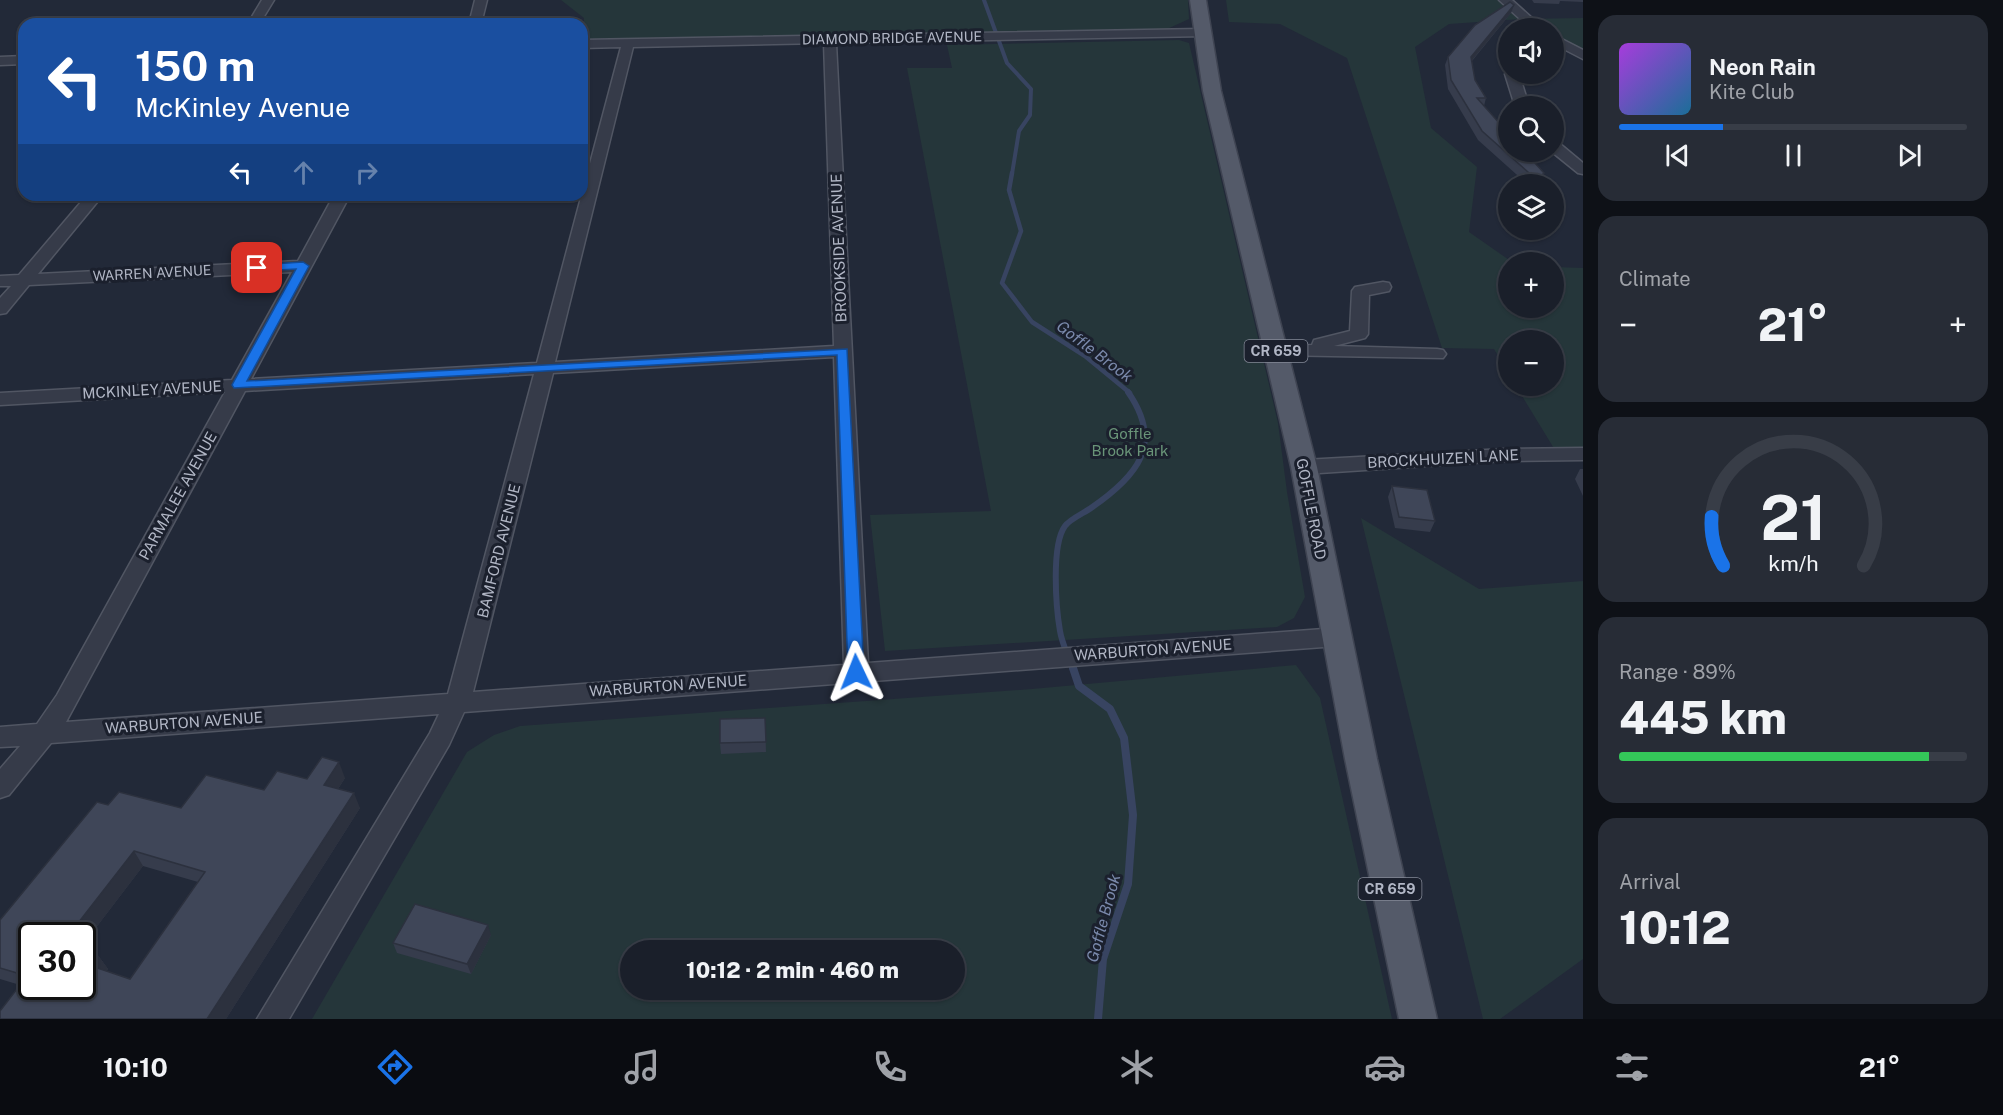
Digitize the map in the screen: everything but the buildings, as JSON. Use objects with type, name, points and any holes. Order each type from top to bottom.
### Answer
[{"type":"main road","name":"GOFFLE ROAD","points":[[1198,0],[1212,91],[1304,468],[1337,637],[1418,1019]]},
{"type":"street","points":[[257,18],[268,0]]},
{"type":"street","points":[[476,18],[481,0]]},
{"type":"street","points":[[1505,0],[1526,18]]},
{"type":"street","name":"DIAMOND BRIDGE AVENUE","points":[[588,44],[1202,33]]},
{"type":"street","name":"BROOKSIDE AVENUE","points":[[830,39],[856,672]]},
{"type":"street","name":"BAMFORD AVENUE","points":[[588,200],[628,43]]},
{"type":"street","points":[[1564,45],[1583,55]]},
{"type":"street","points":[[0,61],[18,60]]},
{"type":"street","points":[[1564,154],[1583,170]]},
{"type":"street","points":[[0,309],[90,201]]},
{"type":"street","name":"PARMALEE AVENUE","points":[[0,787],[45,733],[66,702],[339,201]]},
{"type":"street","name":"BAMFORD AVENUE","points":[[272,1019],[440,738],[458,702],[468,672],[588,201]]},
{"type":"street","name":"WARREN AVENUE","points":[[0,281],[303,266]]},
{"type":"street","points":[[1275,347],[1324,345],[1359,334],[1361,291],[1383,287]]},
{"type":"street","points":[[1275,347],[1437,354]]},
{"type":"street","name":"MCKINLEY AVENUE","points":[[0,399],[843,351]]},
{"type":"street","name":"BROCKHUIZEN LANE","points":[[1304,468],[1504,455],[1583,454]]},
{"type":"street","name":"WARBURTON AVENUE","points":[[0,737],[1337,637]]},
{"type":"green space","points":[[561,0],[1188,0],[1189,19],[1167,29],[588,39],[588,18],[584,18]]},
{"type":"green space","points":[[1226,0],[1502,0],[1520,18],[1498,18],[1498,21],[1449,24],[1415,47],[1431,128],[1477,167],[1469,232],[1498,252],[1498,318],[1564,318],[1564,267],[1583,268],[1583,458],[1558,455],[1522,396],[1564,396],[1564,330],[1498,330],[1498,356],[1494,349],[1442,348],[1347,58],[1280,24],[1229,22]]},
{"type":"green space","points":[[1564,18],[1583,18],[1583,54],[1564,44]]},
{"type":"green space","name":"Goffle Brook Park","points":[[1179,40],[1189,43],[1278,423],[1305,597],[1294,618],[1277,627],[885,651],[870,515],[991,511],[907,68],[952,68],[947,45]]},
{"type":"green space","points":[[1361,518],[1479,589],[1583,581],[1583,959],[1500,1019],[1483,1019]]},
{"type":"green space","points":[[1296,665],[1320,698],[1392,1019],[312,1019],[467,752],[494,735],[520,726],[1032,689]]},
{"type":"waterway","name":"Goffle Brook","points":[[984,0],[1007,63],[1031,89],[1030,115],[1019,131],[1012,174]]},
{"type":"waterway","name":"Goffle Brook","points":[[1012,173],[1009,190],[1021,231],[1002,283],[1032,322],[1085,356],[1130,393]]},
{"type":"waterway","name":"Goffle Brook","points":[[1073,670],[1062,641],[1058,621],[1056,593],[1058,547],[1067,523],[1091,508],[1121,484],[1132,472],[1140,458],[1144,444],[1144,428],[1139,411],[1128,392]]},
{"type":"waterway","name":"Goffle Brook","points":[[1073,668],[1079,686],[1110,709],[1124,738],[1133,815],[1128,884],[1103,959],[1098,1019]]},
{"type":"route","points":[[257,268],[303,266],[238,385],[843,351],[856,672]]}]
